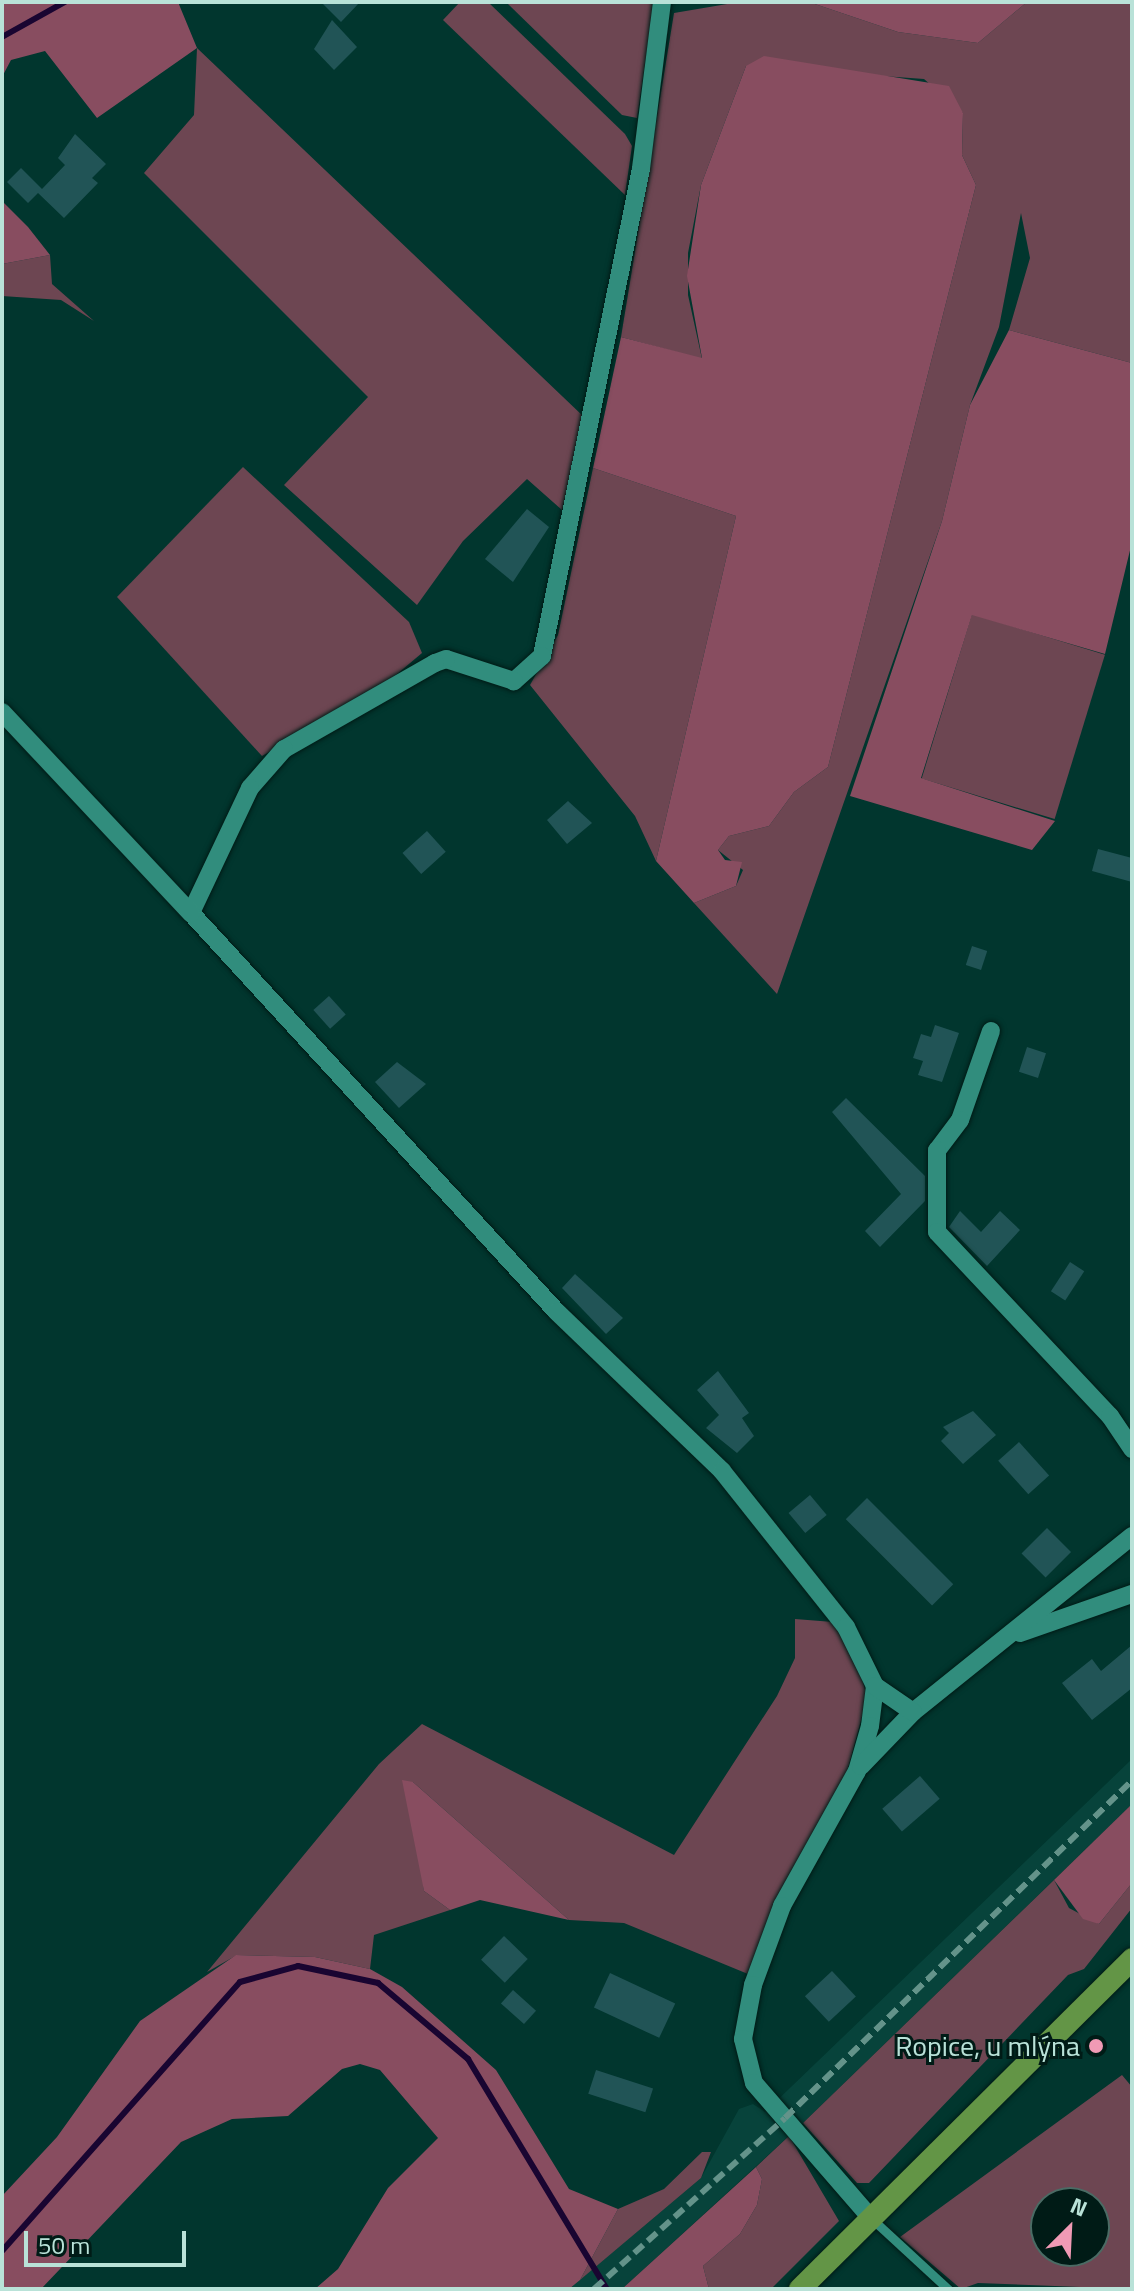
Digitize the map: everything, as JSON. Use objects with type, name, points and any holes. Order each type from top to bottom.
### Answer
[{"type":"main road","points":[[800,2289],[1132,1959]]},
{"type":"street","points":[[191,913],[250,788],[284,749],[446,659],[514,681],[542,656],[641,169],[662,2]]},
{"type":"street","points":[[2,712],[557,1312],[722,1471],[846,1627],[875,1686],[913,1712]]},
{"type":"street","points":[[991,1031],[960,1120],[937,1150],[937,1232],[1099,1404],[1132,1449]]},
{"type":"street","points":[[871,2218],[754,2083],[743,2039],[753,1985],[782,1906],[857,1771],[913,1712],[1132,1536]]},
{"type":"street","points":[[1006,1638],[1132,1594]]},
{"type":"street","points":[[857,1771],[875,1686]]},
{"type":"lane","points":[[871,2218],[948,2289]]},
{"type":"shaded area","points":[[2,2],[178,2],[197,48],[97,118],[45,51],[11,60],[2,77]]},
{"type":"shaded area","points":[[460,2],[488,2],[625,134],[632,146],[625,195],[443,20]]},
{"type":"shaded area","points":[[506,2],[654,2],[637,118],[622,115]]},
{"type":"shaded area","points":[[739,2],[809,2],[898,32],[978,43],[1027,2],[1132,2],[1132,363],[1009,330],[1030,258],[1021,213],[999,327],[970,405],[942,521],[777,994],[694,903],[736,886],[743,870],[718,850],[729,836],[769,826],[794,792],[828,767],[976,185],[962,155],[963,113],[924,79],[746,66],[701,185],[688,253],[688,295],[702,359],[621,337],[674,13]]},
{"type":"shaded area","points":[[809,2],[1027,2],[978,43],[898,32]]},
{"type":"shaded area","points":[[197,48],[584,417],[562,510],[527,479],[463,541],[417,605],[284,485],[368,397],[144,173],[194,115]]},
{"type":"shaded area","points":[[764,56],[949,86],[963,113],[962,155],[976,185],[828,767],[794,792],[769,826],[729,836],[718,850],[725,860],[742,862],[736,886],[694,903],[656,861],[736,516],[593,468],[621,337],[702,358],[687,276],[701,185],[746,66]]},
{"type":"shaded area","points":[[2,201],[28,227],[50,255],[2,264]]},
{"type":"shaded area","points":[[50,255],[52,284],[94,321],[61,300],[2,296],[2,264]]},
{"type":"shaded area","points":[[1009,330],[1132,363],[1132,542],[1105,654],[972,615],[921,778],[1055,821],[1032,850],[850,796],[942,521],[970,405]]},
{"type":"shaded area","points":[[243,467],[409,622],[422,653],[378,690],[262,756],[117,597]]},
{"type":"shaded area","points":[[593,468],[736,516],[656,861],[635,816],[530,685],[558,635]]},
{"type":"shaded area","points":[[972,614],[1105,655],[1055,819],[922,778]]},
{"type":"shaded area","points":[[795,1619],[833,1622],[859,1666],[867,1698],[847,1772],[748,1974],[624,1923],[569,1920],[413,1782],[424,1891],[450,1910],[374,1935],[370,1969],[315,1957],[237,1955],[207,1972],[379,1764],[422,1724],[674,1855],[777,1696],[795,1658]]},
{"type":"shaded area","points":[[1132,1759],[1132,1804],[803,2123],[622,2289],[569,2289],[701,2178],[739,2109],[753,2104],[765,2112]]},
{"type":"shaded area","points":[[402,1780],[413,1782],[569,1920],[480,1900],[450,1910],[424,1891]]},
{"type":"shaded area","points":[[1132,1804],[1132,1883],[1099,1924],[1083,1919],[1054,1880]]},
{"type":"shaded area","points":[[1054,1880],[1069,1908],[1099,1924],[1132,1883],[1132,1908],[1084,1969],[1068,1975],[869,2183],[857,2183],[803,2123]]},
{"type":"shaded area","points":[[236,1955],[315,1957],[370,1969],[402,1987],[496,2070],[569,2189],[618,2209],[580,2280],[569,2289],[315,2289],[338,2269],[388,2188],[438,2138],[380,2070],[360,2064],[342,2069],[288,2116],[232,2119],[181,2142],[41,2289],[2,2289],[2,2196],[57,2137],[140,2021]]},
{"type":"shaded area","points":[[1122,2075],[1132,2087],[1132,2289],[978,2283],[961,2289],[900,2237]]},
{"type":"shaded area","points":[[789,2136],[839,2221],[771,2289],[709,2289],[703,2266],[740,2234],[757,2205],[762,2179],[756,2167]]},
{"type":"shaded area","points":[[702,2152],[711,2152],[701,2178],[580,2280],[618,2209],[664,2189]]},
{"type":"shaded area","points":[[756,2167],[762,2179],[757,2205],[740,2234],[703,2266],[709,2289],[622,2289]]},
{"type":"building","points":[[321,2],[360,2],[341,22]]},
{"type":"building","points":[[332,20],[357,47],[334,70],[314,49]]},
{"type":"building","points":[[75,134],[106,164],[92,178],[98,183],[64,218],[38,193],[28,203],[7,182],[21,168],[42,189],[65,165],[58,158]]},
{"type":"building","points":[[527,509],[549,527],[513,582],[485,559]]},
{"type":"building","points":[[568,801],[592,823],[567,844],[547,820]]},
{"type":"building","points":[[427,831],[446,852],[421,874],[402,853]]},
{"type":"building","points":[[1098,849],[1132,858],[1132,882],[1092,871]]},
{"type":"building","points":[[972,946],[987,951],[981,970],[966,965]]},
{"type":"building","points":[[329,996],[346,1015],[330,1029],[313,1010]]},
{"type":"building","points":[[935,1025],[959,1033],[942,1082],[918,1075],[923,1061],[913,1058],[921,1034],[931,1037]]},
{"type":"building","points":[[1027,1047],[1046,1053],[1038,1078],[1019,1072]]},
{"type":"building","points":[[397,1062],[426,1084],[399,1108],[375,1082]]},
{"type":"building","points":[[846,1098],[925,1176],[925,1201],[880,1247],[865,1231],[901,1194],[832,1112]]},
{"type":"building","points":[[960,1211],[981,1232],[1000,1211],[1020,1230],[987,1266],[949,1227]]},
{"type":"building","points":[[1070,1262],[1084,1271],[1065,1301],[1051,1291]]},
{"type":"building","points":[[575,1274],[623,1318],[606,1334],[562,1288]]},
{"type":"building","points":[[718,1371],[749,1413],[742,1418],[754,1436],[737,1453],[706,1428],[719,1415],[697,1390]]},
{"type":"building","points":[[973,1411],[996,1435],[963,1464],[941,1441],[949,1433],[943,1427]]},
{"type":"building","points":[[1019,1442],[1049,1475],[1028,1494],[998,1461]]},
{"type":"building","points":[[810,1495],[827,1515],[805,1533],[789,1513]]},
{"type":"building","points":[[867,1498],[953,1584],[932,1605],[846,1519]]},
{"type":"building","points":[[1047,1528],[1071,1552],[1046,1577],[1022,1553]]},
{"type":"building","points":[[1132,1645],[1132,1688],[1092,1720],[1062,1683],[1092,1659],[1101,1671]]},
{"type":"building","points":[[920,1776],[940,1799],[902,1831],[882,1809]]},
{"type":"building","points":[[504,1936],[528,1959],[505,1983],[481,1960]]},
{"type":"building","points":[[832,1971],[856,1997],[829,2022],[805,1996]]},
{"type":"building","points":[[610,1973],[675,2003],[659,2038],[594,2007]]},
{"type":"building","points":[[513,1990],[536,2011],[524,2024],[501,2003]]},
{"type":"building","points":[[596,2070],[653,2089],[645,2112],[588,2094]]},
{"type":"waterway","points":[[2,37],[65,2]]},
{"type":"waterway","points":[[2,2251],[240,1982],[298,1966],[378,1983],[468,2059],[607,2289]]},
{"type":"railway","points":[[594,2289],[785,2118],[1132,1781]]},
{"type":"place","name":"Ropice, u mlýna","points":[[1096,2046]]}]
